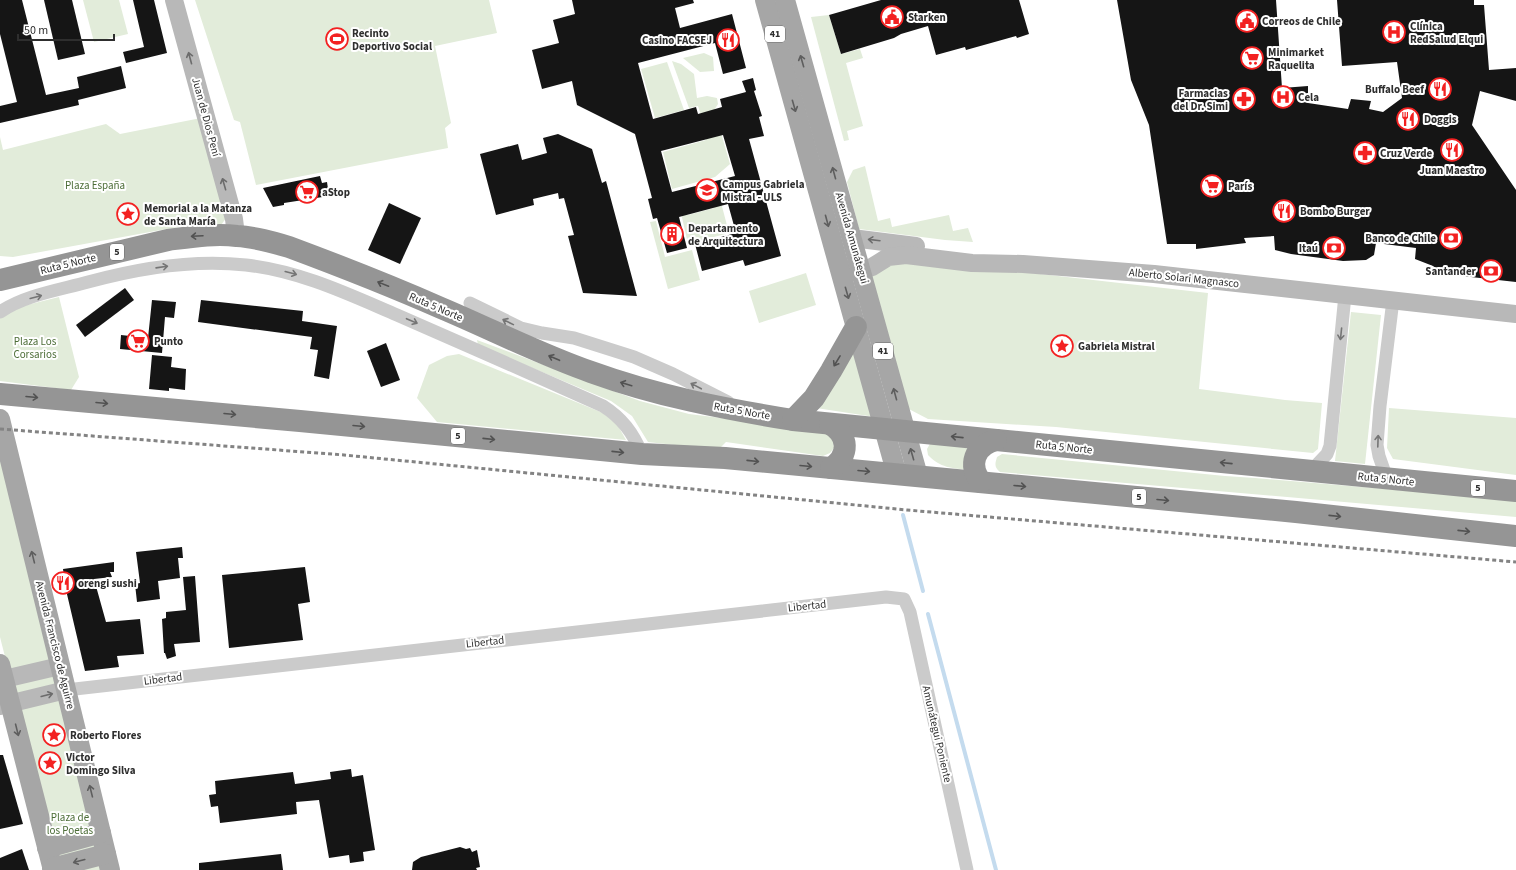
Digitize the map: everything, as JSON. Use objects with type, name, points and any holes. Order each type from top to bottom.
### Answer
[{"type":"highway","name":"Ruta 5 Norte","points":[[0,280],[168,240],[193,236],[236,235],[271,241],[480,314],[556,359],[625,384],[699,403],[794,420],[830,424],[1516,491]]},
{"type":"highway","points":[[0,269],[31,273]]},
{"type":"highway","points":[[794,420],[814,398],[856,327]]},
{"type":"highway","name":"5","points":[[0,394],[308,421],[642,454],[725,458],[1288,511],[1516,536]]},
{"type":"highway","points":[[830,424],[840,431],[845,442],[844,455],[837,465],[831,468]]},
{"type":"highway","points":[[981,482],[975,473],[974,467],[976,456],[984,445],[996,440]]},
{"type":"main road","name":"Avenida Amunátegui","points":[[765,0],[856,327],[895,430]]},
{"type":"main road","name":"Avenida Amunátegui","points":[[785,0],[861,271],[895,430],[908,476]]},
{"type":"main road","name":"Avenida Francisco de Aguirre","points":[[0,419],[108,862]]},
{"type":"main road","points":[[1,674],[5,705],[53,869],[108,862]]},
{"type":"main road","points":[[47,848],[101,834]]},
{"type":"street","name":"Juan de Dios Pení","points":[[174,0],[234,219],[236,235]]},
{"type":"street","name":"Alberto Solari Magnasco","points":[[852,238],[973,253],[1023,264]]},
{"type":"street","name":"Alberto Solari Magnasco","points":[[861,271],[872,267],[888,256],[899,254],[972,263],[1023,264],[1154,274],[1516,314]]},
{"type":"street","points":[[837,258],[843,266],[861,271]]},
{"type":"street","points":[[0,312],[29,298],[94,280],[156,268],[184,264],[211,263],[270,268],[317,281],[457,340],[603,406],[629,429],[642,454]]},
{"type":"street","points":[[1311,471],[1328,454],[1330,446],[1345,295]]},
{"type":"street","points":[[1387,479],[1377,445],[1393,300]]},
{"type":"street","points":[[480,314],[521,328],[574,338],[634,357],[674,374],[708,392],[757,414]]},
{"type":"street","name":"Libertad","points":[[66,690],[886,597],[904,599]]},
{"type":"street","name":"Amunátegui Poniente","points":[[904,599],[910,612],[967,870]]},
{"type":"street","points":[[1,674],[60,666]]},
{"type":"street","points":[[5,705],[66,690]]},
{"type":"green space","points":[[83,0],[119,0],[128,34],[94,42]]},
{"type":"green space","points":[[195,0],[489,0],[497,33],[435,46],[451,123],[445,128],[448,148],[256,185],[240,122],[234,120]]},
{"type":"green space","points":[[829,15],[841,54],[860,49],[863,58],[846,63],[863,126],[847,131],[849,140],[844,141],[811,17]]},
{"type":"green space","points":[[704,53],[713,57],[714,71],[700,72],[683,58]]},
{"type":"green space","points":[[672,61],[681,64],[694,74],[697,98],[707,96],[717,98],[718,104],[713,112],[701,115],[698,106],[689,108]]},
{"type":"green space","points":[[667,62],[684,110],[655,118],[641,69]]},
{"type":"green space","name":"Plaza España","points":[[201,118],[227,217],[221,225],[196,225],[172,228],[13,257],[0,256],[0,137],[3,150],[106,124],[120,134]]},
{"type":"green space","points":[[717,119],[730,164],[715,177],[672,189],[663,152],[706,140],[702,123]]},
{"type":"green space","points":[[865,166],[878,221],[890,218],[892,227],[949,215],[953,231],[968,228],[973,242],[859,229],[847,182],[853,170]]},
{"type":"green space","points":[[719,195],[729,233],[688,244],[681,213],[688,215],[714,208],[711,197]]},
{"type":"green space","points":[[656,221],[665,257],[692,250],[700,280],[668,289],[650,222]]},
{"type":"green space","points":[[892,257],[1208,293],[1199,389],[1285,400],[1322,403],[1318,449],[1313,453],[1056,427],[928,419],[905,407],[867,272]]},
{"type":"green space","points":[[806,273],[816,305],[759,323],[749,291]]},
{"type":"green space","name":"Plaza Los Corsarios","points":[[59,297],[79,377],[71,390],[0,381],[0,318],[11,309]]},
{"type":"green space","points":[[1351,312],[1381,315],[1365,464],[1335,461]]},
{"type":"green space","points":[[477,340],[640,401],[689,414],[828,431],[833,435],[834,448],[830,453],[823,456],[726,442],[718,450],[648,442],[632,416],[611,401],[478,345]]},
{"type":"green space","points":[[855,346],[875,417],[816,408]]},
{"type":"green space","points":[[459,354],[603,413],[617,424],[626,440],[437,422],[417,398],[429,365],[447,356]]},
{"type":"green space","points":[[1389,408],[1516,418],[1516,475],[1393,459],[1387,448]]},
{"type":"green space","points":[[931,442],[975,445],[969,470],[947,467],[937,463],[928,455],[927,449]]},
{"type":"green space","points":[[1002,454],[1225,476],[1516,500],[1516,517],[1000,472],[995,464],[997,457]]},
{"type":"green space","name":"Plaza de los Poetas","points":[[0,457],[105,870],[59,870],[0,637]]},
{"type":"building","points":[[0,0],[22,0],[46,95],[79,88],[77,77],[121,66],[126,88],[78,100],[79,105],[0,123],[0,106],[17,102],[0,34]]},
{"type":"building","points":[[44,0],[72,0],[85,54],[58,60]]},
{"type":"building","points":[[133,0],[154,0],[167,53],[126,63],[123,52],[144,47]]},
{"type":"building","points":[[572,0],[693,0],[694,3],[675,8],[680,28],[732,14],[746,68],[723,74],[715,43],[638,63],[653,119],[696,107],[698,114],[722,107],[720,99],[746,92],[742,81],[753,78],[756,90],[754,91],[762,116],[759,117],[764,136],[749,139],[781,256],[745,266],[743,260],[702,271],[695,244],[736,233],[728,204],[679,217],[687,248],[667,253],[657,218],[653,219],[648,199],[652,198],[635,134],[577,105],[572,81],[542,89],[532,50],[559,43],[553,20],[575,14]],"holes":[[[723,135],[735,176],[672,192],[661,151]]]},
{"type":"building","points":[[881,0],[1019,0],[1029,34],[1017,38],[1016,36],[966,50],[965,47],[936,55],[928,26],[841,54],[829,15]]},
{"type":"building","points":[[1117,0],[1276,0],[1282,88],[1308,86],[1308,103],[1348,109],[1351,99],[1371,101],[1369,109],[1383,112],[1402,98],[1397,62],[1342,66],[1337,0],[1474,0],[1474,5],[1484,5],[1489,70],[1516,68],[1516,101],[1480,91],[1472,125],[1516,190],[1516,282],[1444,274],[1433,266],[1415,259],[1416,248],[1376,243],[1374,255],[1366,260],[1343,261],[1291,254],[1275,250],[1274,236],[1244,238],[1246,243],[1196,249],[1196,244],[1167,244],[1149,125],[1131,80]]},
{"type":"building","points":[[558,134],[592,149],[602,183],[606,181],[637,296],[583,293],[568,236],[574,235],[564,198],[559,199],[558,193],[533,199],[534,205],[496,215],[480,154],[518,144],[522,160],[547,153],[543,138]]},
{"type":"building","points":[[320,176],[322,183],[327,182],[329,196],[284,203],[284,205],[273,207],[263,188]]},
{"type":"building","points":[[389,203],[421,218],[400,264],[368,250]]},
{"type":"building","points":[[125,288],[134,300],[85,337],[76,325]]},
{"type":"building","points":[[152,300],[176,302],[174,318],[165,317],[162,353],[120,349],[121,335],[148,338]]},
{"type":"building","points":[[201,300],[303,311],[302,321],[337,326],[329,379],[314,376],[318,350],[310,349],[312,337],[198,322]]},
{"type":"building","points":[[386,343],[400,380],[381,387],[367,351]]},
{"type":"building","points":[[152,355],[172,357],[171,367],[186,369],[185,390],[169,388],[169,391],[149,389]]},
{"type":"building","points":[[182,547],[183,558],[178,558],[180,578],[158,581],[160,599],[137,602],[135,584],[140,583],[136,552]]},
{"type":"building","points":[[114,562],[114,572],[110,572],[112,577],[94,579],[106,622],[140,619],[144,654],[117,656],[119,667],[85,671],[66,590],[63,569]]},
{"type":"building","points":[[305,567],[310,602],[298,604],[303,640],[229,648],[222,575]]},
{"type":"building","points":[[195,576],[200,642],[174,644],[176,656],[167,659],[164,653],[162,619],[166,618],[166,612],[186,610],[183,577]]},
{"type":"building","points":[[0,755],[3,755],[23,824],[0,829]]},
{"type":"building","points":[[351,769],[352,777],[363,775],[375,850],[363,852],[364,861],[350,863],[349,855],[329,858],[319,800],[296,802],[297,814],[220,823],[218,806],[211,807],[209,795],[216,794],[215,781],[293,772],[295,784],[331,779],[330,772]]},
{"type":"building","points":[[460,847],[466,849],[470,848],[472,852],[477,850],[480,867],[476,868],[477,870],[412,870],[413,862],[421,857]]},
{"type":"building","points":[[22,849],[29,870],[0,870],[0,858]]},
{"type":"building","points":[[281,854],[283,870],[199,870],[199,863]]},
{"type":"waterway","points":[[903,515],[923,591]]},
{"type":"waterway","points":[[928,614],[996,870]]},
{"type":"railway","points":[[0,429],[344,455],[907,510],[1516,562]]},
{"type":"place","name":"Starken","points":[[892,17]]},
{"type":"place","name":"Correos de Chile","points":[[1247,21]]},
{"type":"place","name":"Clínica RedSalud Elqui","points":[[1394,32]]},
{"type":"place","name":"Recinto Deportivo Social","points":[[337,39]]},
{"type":"place","name":"Casino FACSEJ","points":[[728,40]]},
{"type":"place","name":"Minimarket Raquelita","points":[[1252,58]]},
{"type":"place","name":"Buffalo Beef","points":[[1440,89]]},
{"type":"place","name":"Cela","points":[[1283,97]]},
{"type":"place","name":"Farmacias del Dr. Simi","points":[[1244,99]]},
{"type":"place","name":"Doggis","points":[[1408,119]]},
{"type":"place","name":"Juan Maestro","points":[[1452,150]]},
{"type":"place","name":"Cruz Verde","points":[[1365,153]]},
{"type":"place","name":"París","points":[[1212,186]]},
{"type":"place","name":"Campus Gabriela Mistral - ULS","points":[[707,190]]},
{"type":"place","name":"aStop","points":[[307,192]]},
{"type":"place","name":"Bombo Burger","points":[[1284,211]]},
{"type":"place","name":"Memorial a la Matanza de Santa María","points":[[128,214]]},
{"type":"place","name":"Departamento de Arquitectura","points":[[672,234]]},
{"type":"place","name":"Banco de Chile","points":[[1451,238]]},
{"type":"place","name":"Itaú","points":[[1334,248]]},
{"type":"place","name":"Santander","points":[[1491,271]]},
{"type":"place","name":"Punto","points":[[138,341]]},
{"type":"place","name":"Gabriela Mistral","points":[[1062,346]]},
{"type":"place","name":"orengi sushi","points":[[63,583]]},
{"type":"place","name":"Roberto Flores","points":[[54,735]]},
{"type":"place","name":"Victor Domingo Silva","points":[[50,763]]}]
